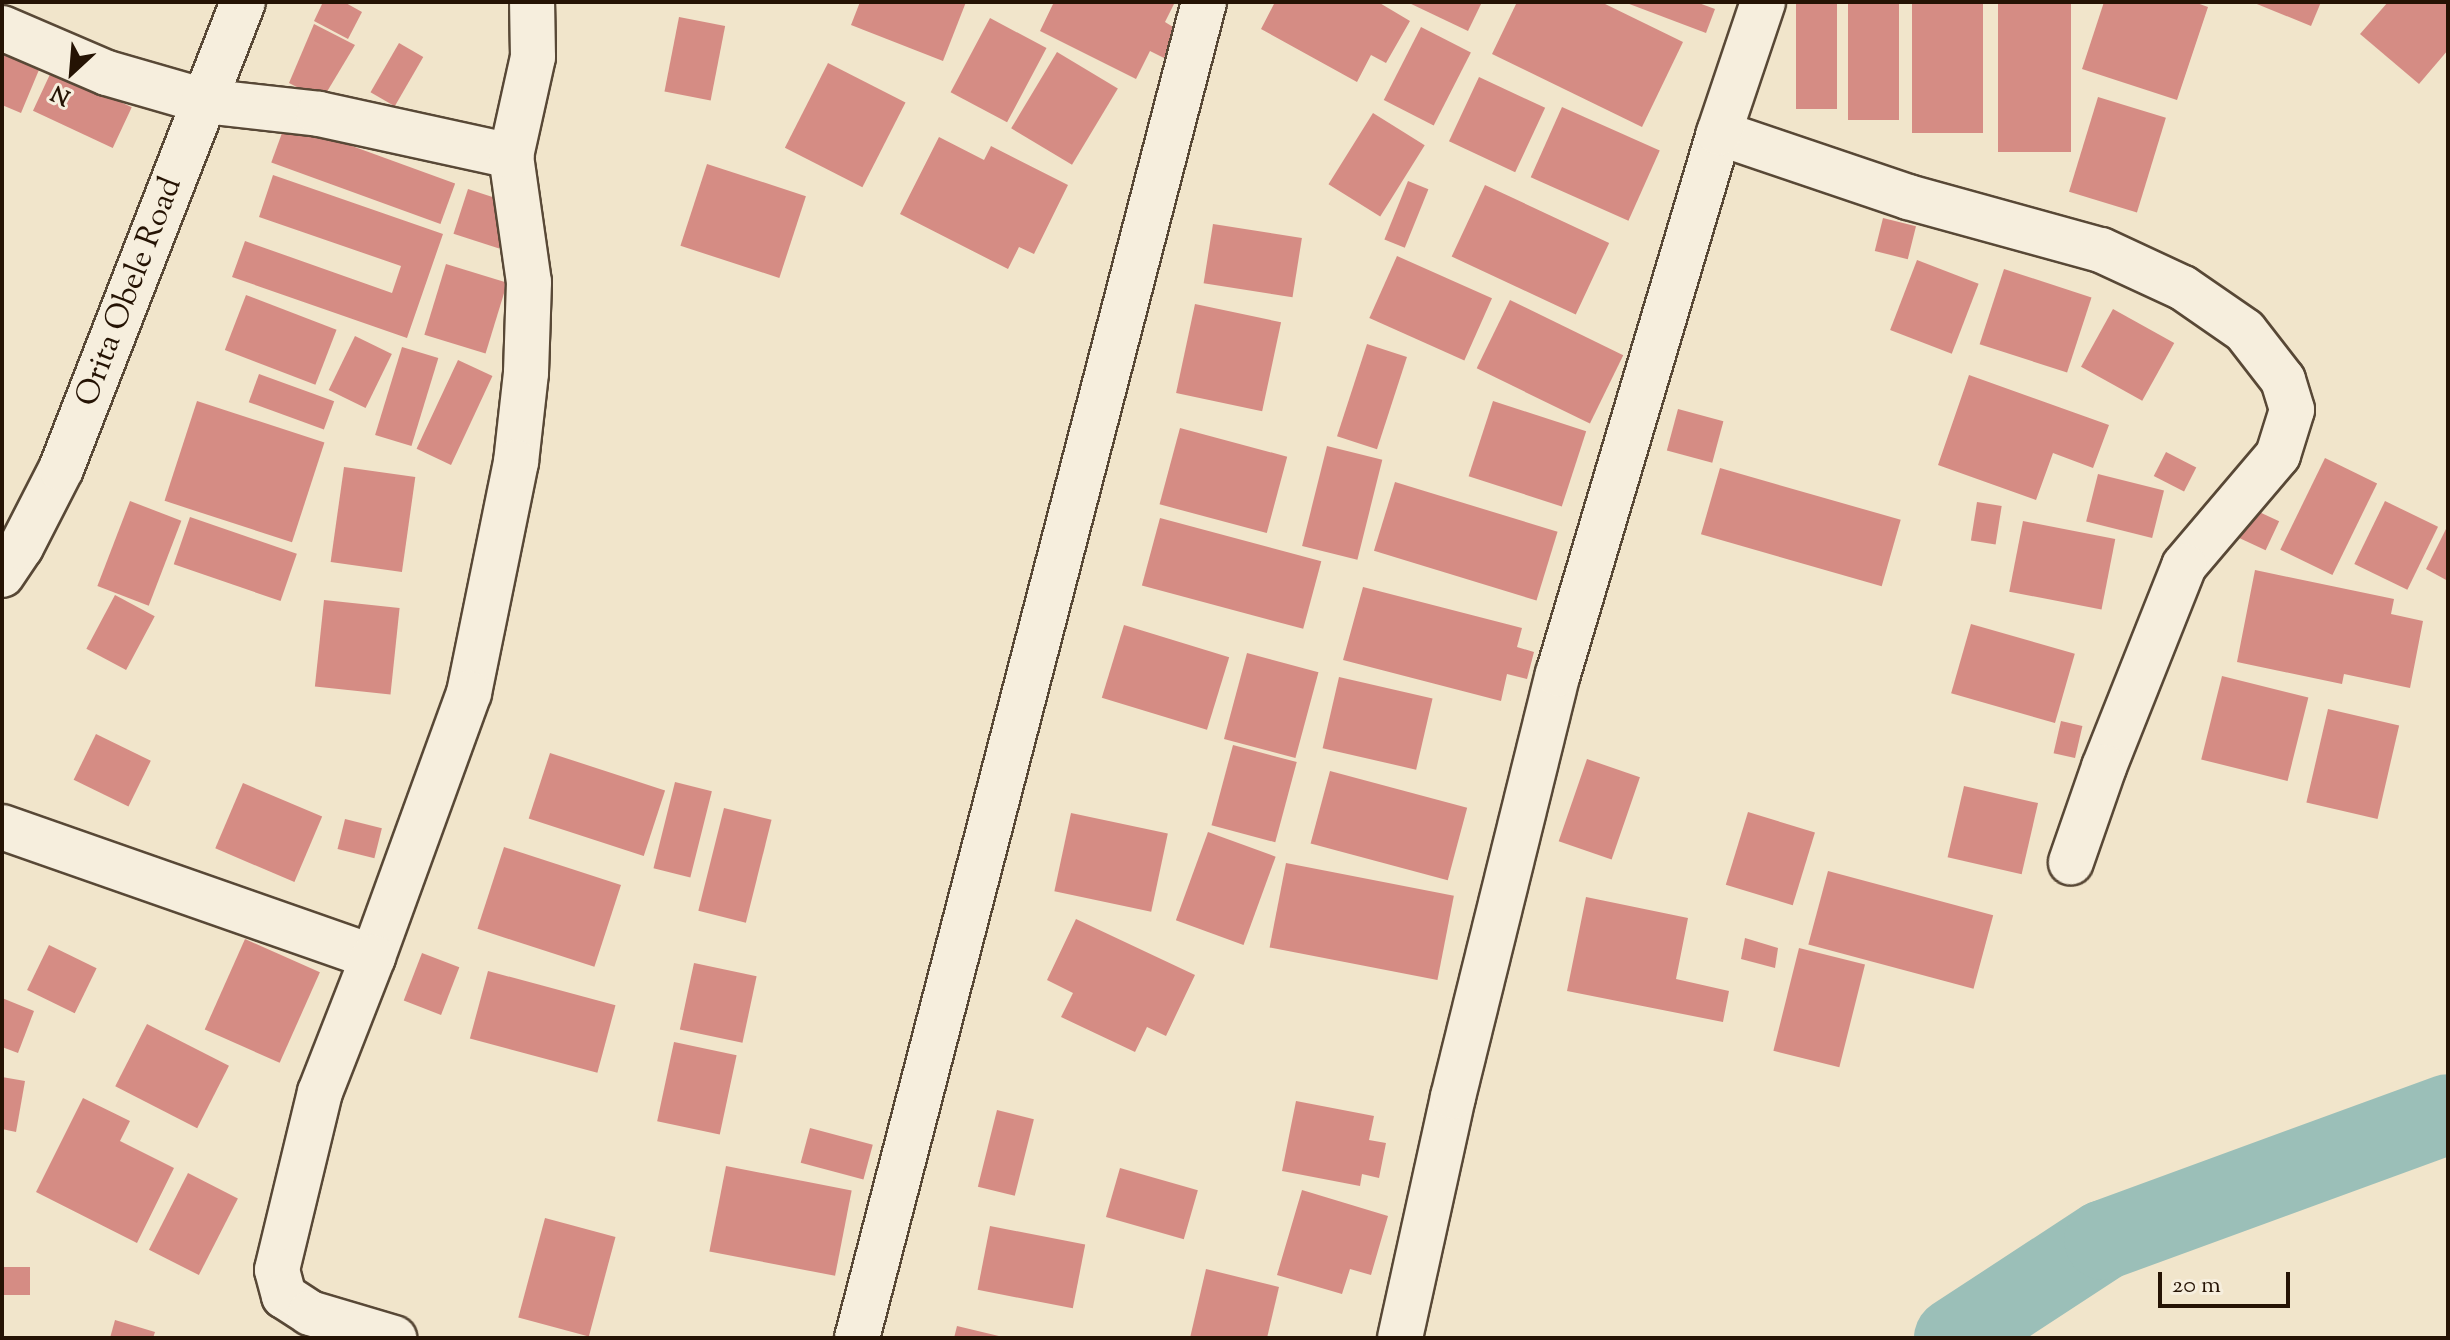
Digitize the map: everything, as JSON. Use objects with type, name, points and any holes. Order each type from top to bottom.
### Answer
[{"type":"street","name":"Orita Obele Road","points":[[2,575],[21,547],[61,469],[243,2]]},
{"type":"street","points":[[394,1338],[310,1313],[284,1296],[277,1270],[320,1092],[373,957],[469,693],[516,462],[526,373],[529,282],[511,156],[533,57],[532,2]]},
{"type":"street","points":[[857,1338],[1204,2]]},
{"type":"street","points":[[1400,1338],[1453,1097],[1558,674],[1719,133],[1763,2]]},
{"type":"street","points":[[2,28],[107,73],[204,101],[319,114],[511,156]]},
{"type":"street","points":[[1719,133],[1908,197],[2101,250],[2183,288],[2245,331],[2283,380],[2292,410],[2278,455],[2184,566],[2104,767],[2071,862]]},
{"type":"street","points":[[2,827],[373,957]]},
{"type":"building","points":[[323,2],[344,2],[362,12],[348,39],[314,21]]},
{"type":"building","points":[[860,2],[966,2],[943,61],[851,25]]},
{"type":"building","points":[[1054,2],[1175,2],[1165,22],[1178,30],[1164,58],[1150,51],[1136,79],[1040,31]]},
{"type":"building","points":[[1275,2],[1378,2],[1410,21],[1386,63],[1371,55],[1357,82],[1261,29]]},
{"type":"building","points":[[1407,2],[1482,2],[1468,31]]},
{"type":"building","points":[[1517,2],[1601,2],[1683,42],[1642,127],[1492,54]]},
{"type":"building","points":[[1624,2],[1696,2],[1715,9],[1706,33]]},
{"type":"building","points":[[1796,2],[1837,2],[1837,109],[1796,109]]},
{"type":"building","points":[[1848,2],[1899,2],[1899,120],[1848,120]]},
{"type":"building","points":[[1912,2],[1983,2],[1983,133],[1912,133]]},
{"type":"building","points":[[1998,2],[2071,2],[2071,152],[1998,152]]},
{"type":"building","points":[[2104,2],[2194,2],[2208,7],[2177,100],[2082,69]]},
{"type":"building","points":[[2252,2],[2321,2],[2311,26]]},
{"type":"building","points":[[2388,2],[2448,2],[2448,50],[2419,84],[2360,34]]},
{"type":"building","points":[[679,17],[725,26],[711,101],[664,92]]},
{"type":"building","points":[[990,18],[1047,48],[1007,122],[951,92]]},
{"type":"building","points":[[314,24],[355,45],[322,100],[289,83]]},
{"type":"building","points":[[1421,27],[1471,52],[1434,125],[1384,100]]},
{"type":"building","points":[[399,43],[423,57],[395,106],[370,92]]},
{"type":"building","points":[[2,49],[41,65],[21,113],[2,105]]},
{"type":"building","points":[[1057,52],[1118,89],[1072,165],[1011,128]]},
{"type":"building","points":[[828,63],[906,102],[862,187],[785,148]]},
{"type":"building","points":[[52,70],[132,107],[113,148],[33,111]]},
{"type":"building","points":[[1479,77],[1545,108],[1515,172],[1449,141]]},
{"type":"building","points":[[2098,97],[2166,118],[2137,212],[2069,192]]},
{"type":"building","points":[[1562,107],[1660,151],[1628,221],[1531,177]]},
{"type":"building","points":[[1373,113],[1425,145],[1380,217],[1328,184]]},
{"type":"building","points":[[286,122],[455,184],[440,224],[271,162]]},
{"type":"building","points":[[939,137],[984,160],[991,146],[1068,185],[1034,254],[1019,247],[1008,269],[900,214]]},
{"type":"building","points":[[707,164],[806,196],[779,278],[680,246]]},
{"type":"building","points":[[273,175],[443,234],[407,338],[232,277],[245,241],[392,293],[401,266],[259,217]]},
{"type":"building","points":[[1408,181],[1428,189],[1405,248],[1384,239]]},
{"type":"building","points":[[1485,185],[1609,243],[1576,314],[1452,257]]},
{"type":"building","points":[[468,189],[514,204],[499,249],[453,234]]},
{"type":"building","points":[[1883,218],[1916,226],[1908,259],[1875,251]]},
{"type":"building","points":[[1213,224],[1302,238],[1293,297],[1204,283]]},
{"type":"building","points":[[1397,256],[1492,298],[1464,360],[1369,318]]},
{"type":"building","points":[[1917,260],[1979,284],[1952,354],[1890,330]]},
{"type":"building","points":[[446,264],[507,283],[486,353],[424,335]]},
{"type":"building","points":[[2004,269],[2091,297],[2067,373],[1980,344]]},
{"type":"building","points":[[246,295],[337,330],[315,385],[225,350]]},
{"type":"building","points":[[1510,300],[1623,355],[1590,424],[1477,368]]},
{"type":"building","points":[[1195,304],[1281,322],[1262,411],[1176,393]]},
{"type":"building","points":[[2113,309],[2174,343],[2142,401],[2081,367]]},
{"type":"building","points":[[355,336],[392,354],[366,408],[329,390]]},
{"type":"building","points":[[1367,344],[1407,357],[1377,449],[1337,436]]},
{"type":"building","points":[[402,347],[438,358],[411,446],[375,435]]},
{"type":"building","points":[[458,360],[492,376],[451,465],[417,449]]},
{"type":"building","points":[[259,374],[334,401],[324,430],[249,402]]},
{"type":"building","points":[[1969,375],[2109,425],[2093,468],[2053,453],[2036,500],[1938,465]]},
{"type":"building","points":[[197,401],[324,442],[292,542],[165,501]]},
{"type":"building","points":[[1493,401],[1586,431],[1562,506],[1469,476]]},
{"type":"building","points":[[1678,409],[1723,421],[1712,463],[1667,451]]},
{"type":"building","points":[[1180,428],[1287,457],[1267,533],[1160,504]]},
{"type":"building","points":[[1327,446],[1382,460],[1357,560],[1302,546]]},
{"type":"building","points":[[2166,452],[2196,467],[2184,491],[2154,476]]},
{"type":"building","points":[[2325,458],[2377,483],[2332,575],[2280,550]]},
{"type":"building","points":[[344,467],[415,477],[402,572],[331,562]]},
{"type":"building","points":[[1720,468],[1901,520],[1882,586],[1701,534]]},
{"type":"building","points":[[2098,474],[2164,490],[2152,538],[2086,522]]},
{"type":"building","points":[[1395,482],[1558,532],[1537,601],[1374,551]]},
{"type":"building","points":[[130,501],[181,521],[149,606],[97,586]]},
{"type":"building","points":[[2385,501],[2438,527],[2407,590],[2354,564]]},
{"type":"building","points":[[1977,502],[2002,506],[1996,544],[1971,541]]},
{"type":"building","points":[[2242,504],[2279,521],[2266,550],[2228,533]]},
{"type":"building","points":[[190,517],[297,554],[281,601],[174,564]]},
{"type":"building","points":[[1160,518],[1321,561],[1303,629],[1142,586]]},
{"type":"building","points":[[2023,521],[2115,539],[2102,610],[2009,592]]},
{"type":"building","points":[[2448,525],[2448,581],[2426,569]]},
{"type":"building","points":[[2255,570],[2394,599],[2391,614],[2423,621],[2410,688],[2344,674],[2342,684],[2237,662]]},
{"type":"building","points":[[1363,587],[1522,628],[1517,647],[1534,652],[1527,679],[1507,674],[1501,701],[1343,660]]},
{"type":"building","points":[[115,595],[155,616],[126,670],[86,649]]},
{"type":"building","points":[[324,600],[400,608],[390,694],[315,687]]},
{"type":"building","points":[[1971,624],[2075,654],[2055,723],[1951,693]]},
{"type":"building","points":[[1124,625],[1229,657],[1207,730],[1102,698]]},
{"type":"building","points":[[1247,653],[1318,672],[1295,758],[1224,739]]},
{"type":"building","points":[[2222,676],[2308,698],[2288,781],[2201,759]]},
{"type":"building","points":[[1339,677],[1433,699],[1416,770],[1323,748]]},
{"type":"building","points":[[2328,709],[2399,725],[2378,819],[2306,803]]},
{"type":"building","points":[[2061,721],[2082,726],[2075,758],[2054,753]]},
{"type":"building","points":[[96,734],[151,761],[128,807],[74,780]]},
{"type":"building","points":[[1233,745],[1297,762],[1275,842],[1212,825]]},
{"type":"building","points":[[550,753],[665,790],[644,856],[529,819]]},
{"type":"building","points":[[1587,759],[1640,777],[1612,859],[1559,841]]},
{"type":"building","points":[[1330,771],[1467,808],[1448,880],[1311,843]]},
{"type":"building","points":[[675,782],[712,791],[690,878],[653,868]]},
{"type":"building","points":[[243,783],[322,817],[294,882],[215,848]]},
{"type":"building","points":[[1964,786],[2038,803],[2022,874],[1948,857]]},
{"type":"building","points":[[724,808],[772,820],[746,923],[698,911]]},
{"type":"building","points":[[1748,812],[1815,832],[1793,905],[1726,885]]},
{"type":"building","points":[[1071,813],[1168,834],[1151,912],[1054,891]]},
{"type":"building","points":[[345,819],[382,828],[374,858],[338,849]]},
{"type":"building","points":[[1208,832],[1276,857],[1244,945],[1176,920]]},
{"type":"building","points":[[504,847],[621,885],[594,967],[477,929]]},
{"type":"building","points":[[1286,863],[1454,896],[1437,980],[1270,947]]},
{"type":"building","points":[[1828,871],[1993,915],[1974,989],[1808,944]]},
{"type":"building","points":[[1586,897],[1688,918],[1676,979],[1729,991],[1723,1022],[1567,991]]},
{"type":"building","points":[[1076,919],[1195,975],[1166,1036],[1147,1027],[1135,1052],[1061,1017],[1073,993],[1047,980]]},
{"type":"building","points":[[1745,938],[1778,948],[1775,968],[1741,959]]},
{"type":"building","points":[[245,939],[320,972],[280,1063],[205,1029]]},
{"type":"building","points":[[49,945],[97,968],[75,1013],[27,990]]},
{"type":"building","points":[[1799,948],[1865,964],[1839,1067],[1773,1051]]},
{"type":"building","points":[[422,953],[459,967],[441,1015],[404,1001]]},
{"type":"building","points":[[694,963],[757,976],[742,1043],[680,1030]]},
{"type":"building","points":[[488,971],[616,1005],[597,1073],[470,1039]]},
{"type":"building","points":[[2,998],[34,1011],[18,1053],[2,1047]]},
{"type":"building","points":[[147,1024],[229,1066],[197,1128],[115,1086]]},
{"type":"building","points":[[674,1042],[737,1055],[720,1135],[657,1121]]},
{"type":"building","points":[[2,1077],[25,1081],[16,1132],[2,1129]]},
{"type":"building","points":[[83,1098],[130,1121],[120,1141],[174,1168],[137,1243],[36,1192]]},
{"type":"building","points":[[1296,1101],[1374,1116],[1369,1140],[1386,1143],[1379,1178],[1362,1174],[1360,1186],[1282,1171]]},
{"type":"building","points":[[997,1110],[1034,1119],[1015,1196],[978,1187]]},
{"type":"building","points":[[810,1128],[873,1145],[863,1180],[801,1163]]},
{"type":"building","points":[[726,1166],[852,1190],[835,1276],[709,1251]]},
{"type":"building","points":[[1120,1168],[1198,1190],[1184,1239],[1106,1217]]},
{"type":"building","points":[[188,1173],[238,1198],[199,1275],[149,1250]]},
{"type":"building","points":[[1302,1190],[1388,1216],[1371,1275],[1350,1269],[1342,1294],[1277,1275]]},
{"type":"building","points":[[545,1218],[616,1237],[589,1336],[518,1317]]},
{"type":"building","points":[[990,1226],[1085,1245],[1073,1308],[978,1290]]},
{"type":"building","points":[[2,1267],[30,1267],[30,1295],[2,1295]]},
{"type":"building","points":[[1206,1269],[1279,1287],[1267,1338],[1190,1338]]},
{"type":"building","points":[[115,1320],[155,1332],[153,1338],[110,1338]]},
{"type":"building","points":[[957,1326],[1003,1337],[954,1338]]},
{"type":"waterway","points":[[1954,1338],[2104,1240],[2448,1114]]}]
